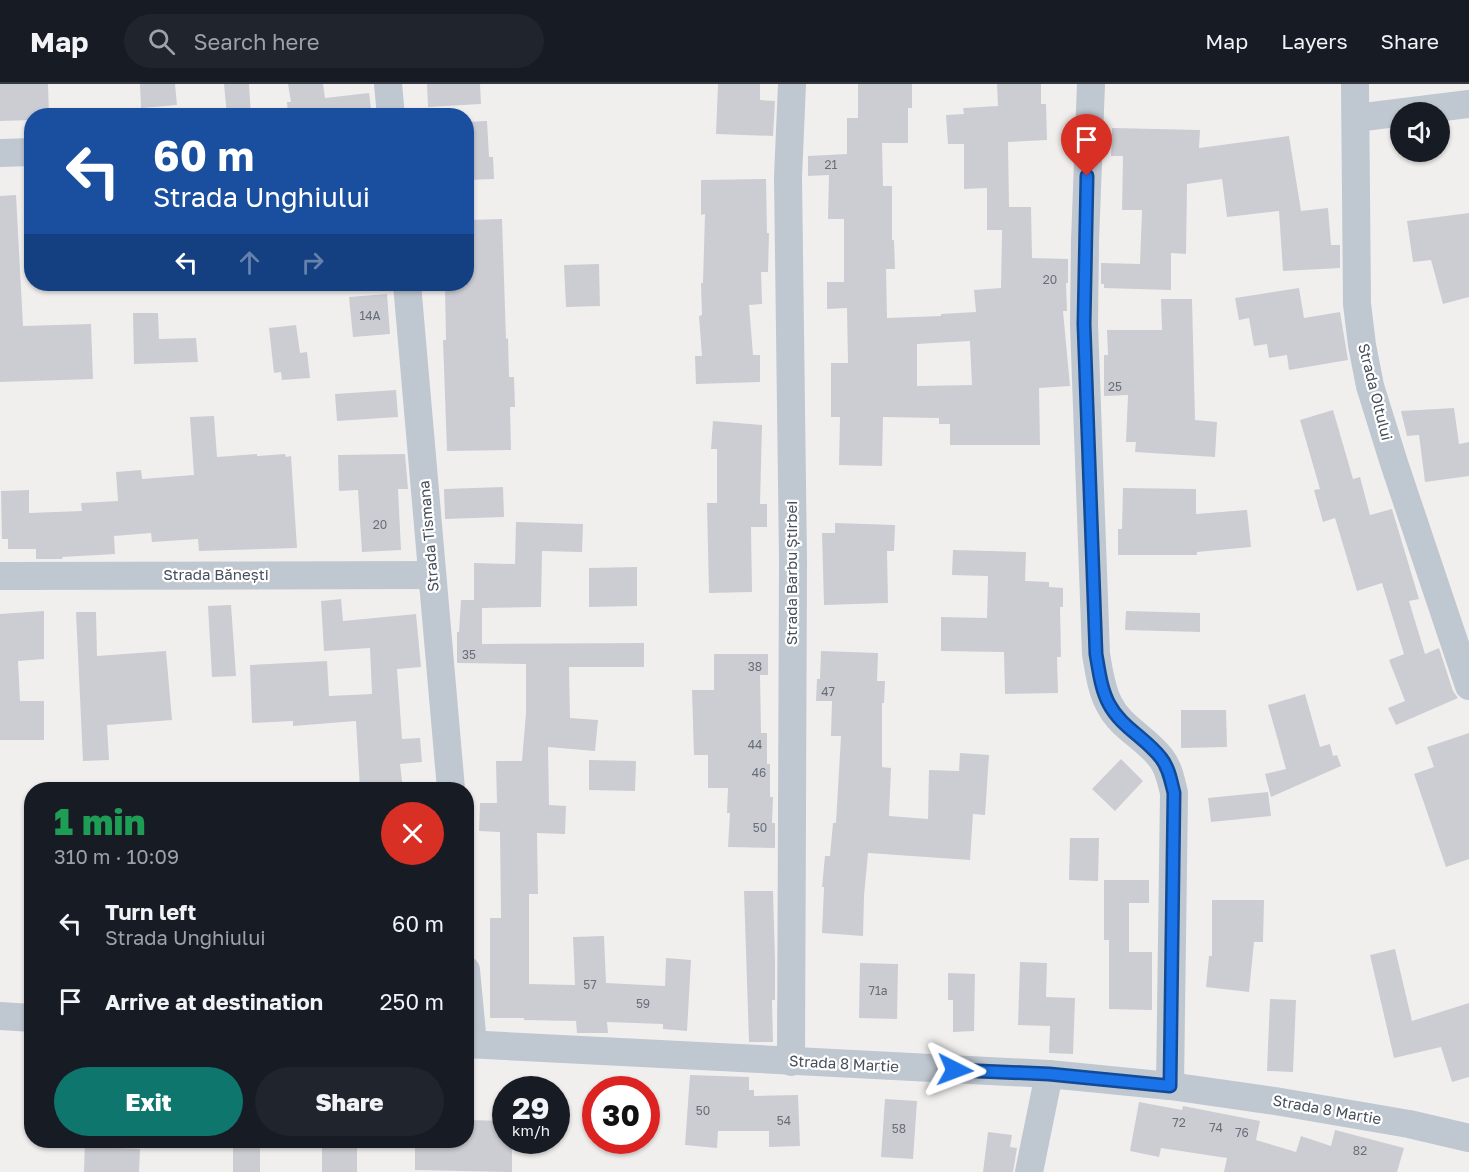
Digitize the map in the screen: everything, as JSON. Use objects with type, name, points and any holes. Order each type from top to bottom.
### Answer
[{"type":"street","points":[[388,84],[390,108]]},
{"type":"street","name":"Strada Barbu Știrbei","points":[[791,1062],[793,561],[788,177],[792,84]]},
{"type":"street","points":[[1091,84],[1084,324],[1096,654],[1101,683],[1109,705],[1125,725],[1162,759],[1170,776],[1174,793],[1170,1086]]},
{"type":"street","name":"Strada Oltului","points":[[1355,84],[1357,304],[1362,345],[1370,386],[1394,463],[1469,686]]},
{"type":"street","points":[[1356,118],[1469,104]]},
{"type":"street","points":[[0,153],[24,152]]},
{"type":"street","name":"Strada Tismana","points":[[408,291],[449,782]]},
{"type":"street","name":"Strada Bănești","points":[[0,576],[432,575]]},
{"type":"street","points":[[0,1016],[24,1018]]},
{"type":"street","name":"Strada 8 Martie","points":[[474,1044],[1049,1074],[1170,1086],[1275,1101],[1408,1124],[1469,1138]]},
{"type":"street","points":[[1029,1172],[1049,1074]]},
{"type":"building","points":[[0,84],[48,84],[49,108],[24,108],[24,120],[0,121]]},
{"type":"building","points":[[140,84],[175,84],[177,105],[141,108]]},
{"type":"building","points":[[224,84],[249,84],[250,108],[226,108]]},
{"type":"building","points":[[288,84],[323,84],[325,98],[369,93],[371,108],[287,108],[287,102],[291,102]]},
{"type":"building","points":[[427,84],[480,84],[481,104],[428,107]]},
{"type":"building","points":[[718,84],[760,84],[760,100],[775,101],[773,136],[716,134]]},
{"type":"building","points":[[858,84],[912,84],[912,108],[908,108],[908,143],[882,143],[883,186],[892,186],[892,240],[894,240],[895,269],[886,269],[887,318],[976,312],[974,290],[1001,288],[1002,230],[987,230],[987,188],[964,189],[964,144],[948,144],[946,115],[964,114],[963,108],[998,106],[997,84],[1041,84],[1041,104],[1046,104],[1047,140],[1008,142],[1009,207],[1031,207],[1032,258],[1068,259],[1067,311],[1063,311],[1070,386],[1039,388],[1040,445],[950,445],[950,424],[939,424],[939,418],[883,417],[882,466],[839,465],[840,417],[831,417],[831,363],[848,363],[847,308],[827,309],[827,282],[844,282],[844,219],[828,219],[829,175],[808,176],[808,156],[847,154],[847,118],[858,118]],"holes":[[[970,341],[972,385],[917,386],[917,344]]]},
{"type":"building","points":[[487,121],[489,157],[493,157],[494,179],[474,180],[474,122]]},
{"type":"building","points":[[1112,128],[1200,130],[1199,148],[1289,136],[1301,211],[1328,208],[1331,245],[1340,245],[1340,268],[1283,271],[1279,211],[1227,217],[1222,179],[1187,184],[1186,254],[1171,253],[1171,290],[1104,288],[1104,284],[1101,284],[1101,263],[1140,264],[1142,210],[1122,210],[1123,156],[1111,156]]},
{"type":"building","points":[[766,179],[767,233],[769,233],[768,272],[761,272],[762,304],[749,305],[753,355],[760,355],[760,382],[696,384],[695,356],[702,356],[699,316],[702,315],[701,283],[703,283],[705,214],[701,215],[701,180]]},
{"type":"building","points":[[16,195],[23,326],[91,324],[93,379],[0,382],[0,196]]},
{"type":"building","points":[[1469,213],[1469,297],[1443,304],[1431,260],[1413,262],[1407,221]]},
{"type":"building","points":[[502,219],[506,339],[508,338],[509,377],[514,377],[515,407],[510,407],[511,450],[447,451],[443,340],[446,340],[445,291],[474,291],[474,220]]},
{"type":"building","points":[[599,264],[600,306],[566,307],[564,265]]},
{"type":"building","points":[[1299,288],[1304,318],[1340,312],[1348,360],[1289,370],[1287,355],[1269,358],[1267,344],[1254,346],[1249,318],[1239,320],[1235,298]]},
{"type":"building","points":[[387,294],[390,334],[353,337],[349,297]]},
{"type":"building","points":[[1161,299],[1192,299],[1195,420],[1217,422],[1215,457],[1135,452],[1136,442],[1126,442],[1128,395],[1104,396],[1104,355],[1108,355],[1107,330],[1162,330]]},
{"type":"building","points":[[133,313],[158,313],[159,339],[196,338],[198,362],[134,364]]},
{"type":"building","points":[[296,325],[300,353],[307,352],[310,378],[282,380],[281,372],[274,373],[269,328]]},
{"type":"building","points":[[396,390],[398,417],[337,421],[335,394]]},
{"type":"building","points":[[1454,408],[1459,444],[1469,442],[1469,476],[1425,482],[1419,435],[1407,436],[1401,411]]},
{"type":"building","points":[[1333,410],[1353,479],[1360,477],[1370,515],[1392,509],[1419,599],[1409,601],[1425,654],[1439,648],[1453,691],[1458,698],[1396,725],[1388,708],[1405,701],[1389,660],[1404,654],[1382,583],[1357,591],[1335,518],[1323,522],[1314,490],[1320,489],[1300,420]]},
{"type":"building","points":[[214,416],[217,457],[257,454],[257,456],[285,454],[286,457],[291,456],[297,548],[199,551],[198,539],[152,542],[151,533],[114,536],[115,554],[36,559],[36,549],[8,549],[8,539],[2,539],[1,491],[29,490],[29,513],[82,511],[81,503],[118,501],[116,472],[141,470],[142,479],[194,475],[190,417]]},
{"type":"building","points":[[713,421],[762,425],[760,504],[767,504],[767,527],[751,527],[752,592],[709,593],[707,503],[717,503],[717,449],[711,449]]},
{"type":"building","points":[[405,454],[408,489],[398,489],[401,550],[362,552],[358,490],[339,491],[338,455]]},
{"type":"building","points":[[503,487],[504,517],[445,519],[444,489]]},
{"type":"building","points":[[1123,488],[1196,489],[1196,514],[1247,510],[1251,547],[1197,552],[1197,555],[1118,555],[1118,529],[1122,529]]},
{"type":"building","points":[[516,522],[583,524],[582,552],[542,551],[541,607],[482,608],[482,644],[644,643],[644,667],[569,667],[570,718],[598,720],[595,751],[548,747],[549,805],[566,806],[565,834],[537,833],[538,894],[529,894],[529,984],[575,985],[573,937],[604,936],[606,983],[665,986],[666,958],[691,960],[687,1031],[663,1029],[663,1024],[607,1022],[608,1033],[577,1033],[576,1021],[490,1018],[490,918],[501,918],[500,832],[479,831],[480,803],[497,803],[496,761],[522,761],[526,713],[526,664],[457,663],[457,632],[459,632],[461,600],[474,600],[474,563],[515,564]]},
{"type":"building","points":[[835,523],[895,525],[894,551],[887,551],[888,603],[824,605],[822,533],[835,533]]},
{"type":"building","points":[[953,550],[1026,552],[1025,581],[1049,582],[1049,587],[1063,588],[1063,607],[1060,607],[1061,657],[1057,657],[1058,693],[1005,694],[1004,652],[941,651],[941,617],[987,618],[988,576],[952,575]]},
{"type":"building","points":[[637,567],[637,606],[589,607],[589,568]]},
{"type":"building","points":[[341,599],[343,621],[416,614],[421,667],[397,669],[402,739],[420,738],[422,762],[400,764],[402,782],[360,782],[356,721],[293,726],[293,721],[252,723],[250,665],[327,661],[329,696],[372,694],[370,648],[324,651],[321,601]]},
{"type":"building","points":[[231,605],[236,676],[212,677],[208,606]]},
{"type":"building","points":[[44,611],[44,659],[18,661],[20,701],[44,701],[44,740],[0,740],[0,614]]},
{"type":"building","points":[[1126,611],[1200,613],[1200,632],[1125,630]]},
{"type":"building","points":[[76,612],[96,612],[97,656],[166,651],[172,720],[107,725],[109,760],[83,761]]},
{"type":"building","points":[[821,651],[878,653],[877,681],[885,681],[884,703],[882,703],[882,767],[891,768],[889,816],[928,819],[929,770],[959,771],[960,753],[989,755],[985,815],[973,814],[970,860],[868,853],[863,936],[822,933],[824,887],[822,887],[825,856],[830,856],[833,823],[836,823],[841,736],[831,736],[832,701],[816,701]]},
{"type":"building","points":[[714,654],[768,654],[768,675],[760,675],[761,733],[767,733],[767,764],[770,764],[770,797],[773,797],[772,823],[775,823],[775,848],[728,847],[730,813],[727,813],[728,788],[708,788],[708,755],[694,755],[692,690],[714,690]]},
{"type":"building","points":[[1305,694],[1320,747],[1330,744],[1333,756],[1337,755],[1341,766],[1271,797],[1265,774],[1286,769],[1268,705]]},
{"type":"building","points":[[1181,710],[1226,710],[1227,747],[1181,748]]},
{"type":"building","points":[[1469,733],[1469,859],[1446,867],[1414,774],[1434,767],[1427,747]]},
{"type":"building","points":[[1121,759],[1143,781],[1115,811],[1092,789]]},
{"type":"building","points":[[589,760],[636,761],[635,791],[589,790]]},
{"type":"building","points":[[1268,792],[1271,816],[1211,822],[1208,798]]},
{"type":"building","points":[[1070,838],[1099,838],[1098,881],[1069,880]]},
{"type":"building","points":[[1104,880],[1149,880],[1149,903],[1129,903],[1129,952],[1152,952],[1152,1010],[1109,1009],[1109,940],[1104,940]]},
{"type":"building","points":[[744,891],[773,891],[775,1000],[772,1000],[773,1042],[749,1042]]},
{"type":"building","points":[[1212,900],[1264,900],[1263,942],[1254,942],[1249,992],[1206,987],[1209,956],[1212,956]]},
{"type":"building","points":[[1395,949],[1412,1021],[1469,1003],[1469,1077],[1452,1082],[1441,1047],[1394,1058],[1370,955]]},
{"type":"building","points":[[1020,962],[1047,963],[1046,997],[1075,998],[1073,1054],[1049,1053],[1050,1026],[1018,1025]]},
{"type":"building","points":[[860,963],[898,964],[897,1019],[859,1018]]},
{"type":"building","points":[[948,973],[975,974],[974,1031],[953,1032],[953,1000],[948,1000]]},
{"type":"building","points":[[1270,999],[1296,1000],[1293,1072],[1267,1071]]},
{"type":"building","points":[[690,1075],[749,1077],[749,1090],[754,1090],[754,1096],[798,1095],[800,1146],[769,1147],[769,1131],[718,1131],[717,1148],[685,1145]]},
{"type":"building","points":[[885,1099],[917,1101],[913,1159],[881,1157]]},
{"type":"building","points":[[1139,1102],[1182,1110],[1183,1106],[1260,1121],[1256,1140],[1296,1152],[1301,1136],[1331,1146],[1335,1130],[1404,1148],[1397,1172],[1224,1172],[1227,1158],[1161,1148],[1159,1157],[1130,1151]]},
{"type":"building","points":[[474,1120],[492,1121],[492,1154],[512,1154],[512,1172],[415,1170],[415,1148],[474,1148]]},
{"type":"building","points":[[988,1132],[1012,1135],[1010,1147],[1017,1148],[1013,1172],[983,1172]]},
{"type":"building","points":[[85,1148],[140,1149],[139,1172],[84,1172]]},
{"type":"building","points":[[233,1148],[260,1148],[260,1172],[233,1172]]},
{"type":"building","points":[[322,1148],[357,1148],[357,1172],[322,1172]]},
{"type":"route","points":[[955,1070],[1049,1074],[1170,1086],[1174,793],[1170,776],[1162,759],[1125,725],[1109,705],[1101,683],[1096,654],[1084,324],[1087,176]]}]
